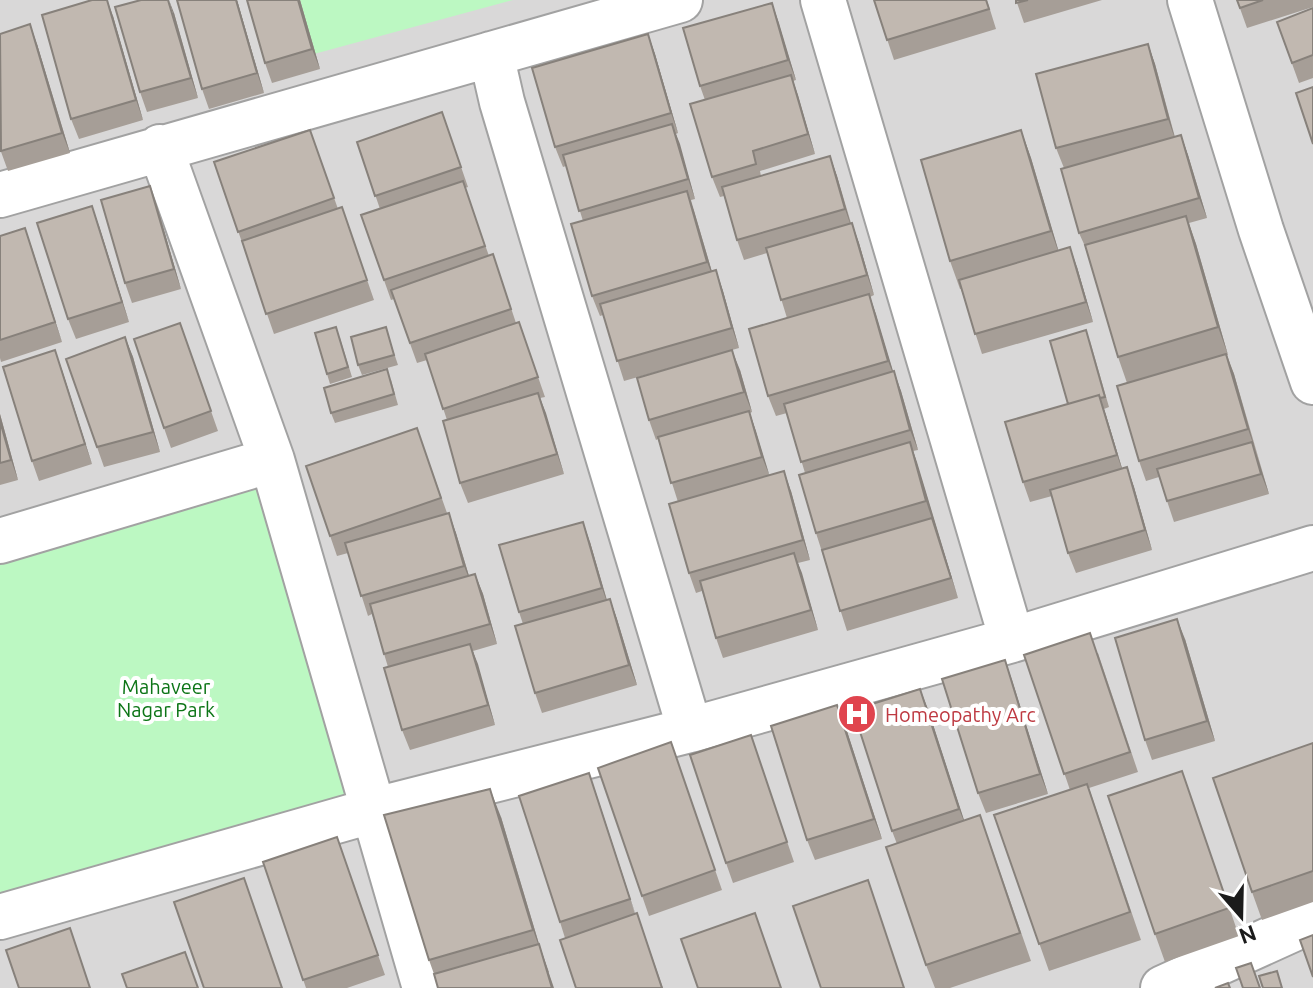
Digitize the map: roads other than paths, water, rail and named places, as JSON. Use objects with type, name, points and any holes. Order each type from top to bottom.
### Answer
[{"type":"street","points":[[0,195],[680,0]]},
{"type":"street","points":[[823,0],[1012,640]]},
{"type":"street","points":[[1190,0],[1261,230],[1304,327],[1313,382]]},
{"type":"street","points":[[491,54],[502,102],[690,730]]},
{"type":"street","points":[[160,147],[272,460],[371,811],[425,988]]},
{"type":"street","points":[[0,541],[272,460]]},
{"type":"street","points":[[0,917],[371,811],[690,730],[1012,640],[1313,548]]},
{"type":"street","points":[[1163,988],[1313,920]]},
{"type":"place","name":"Homeopathy Arc","points":[[857,714]]},
{"type":"park label","name":"Mahaveer Nagar Park","points":[[166,698]]}]
